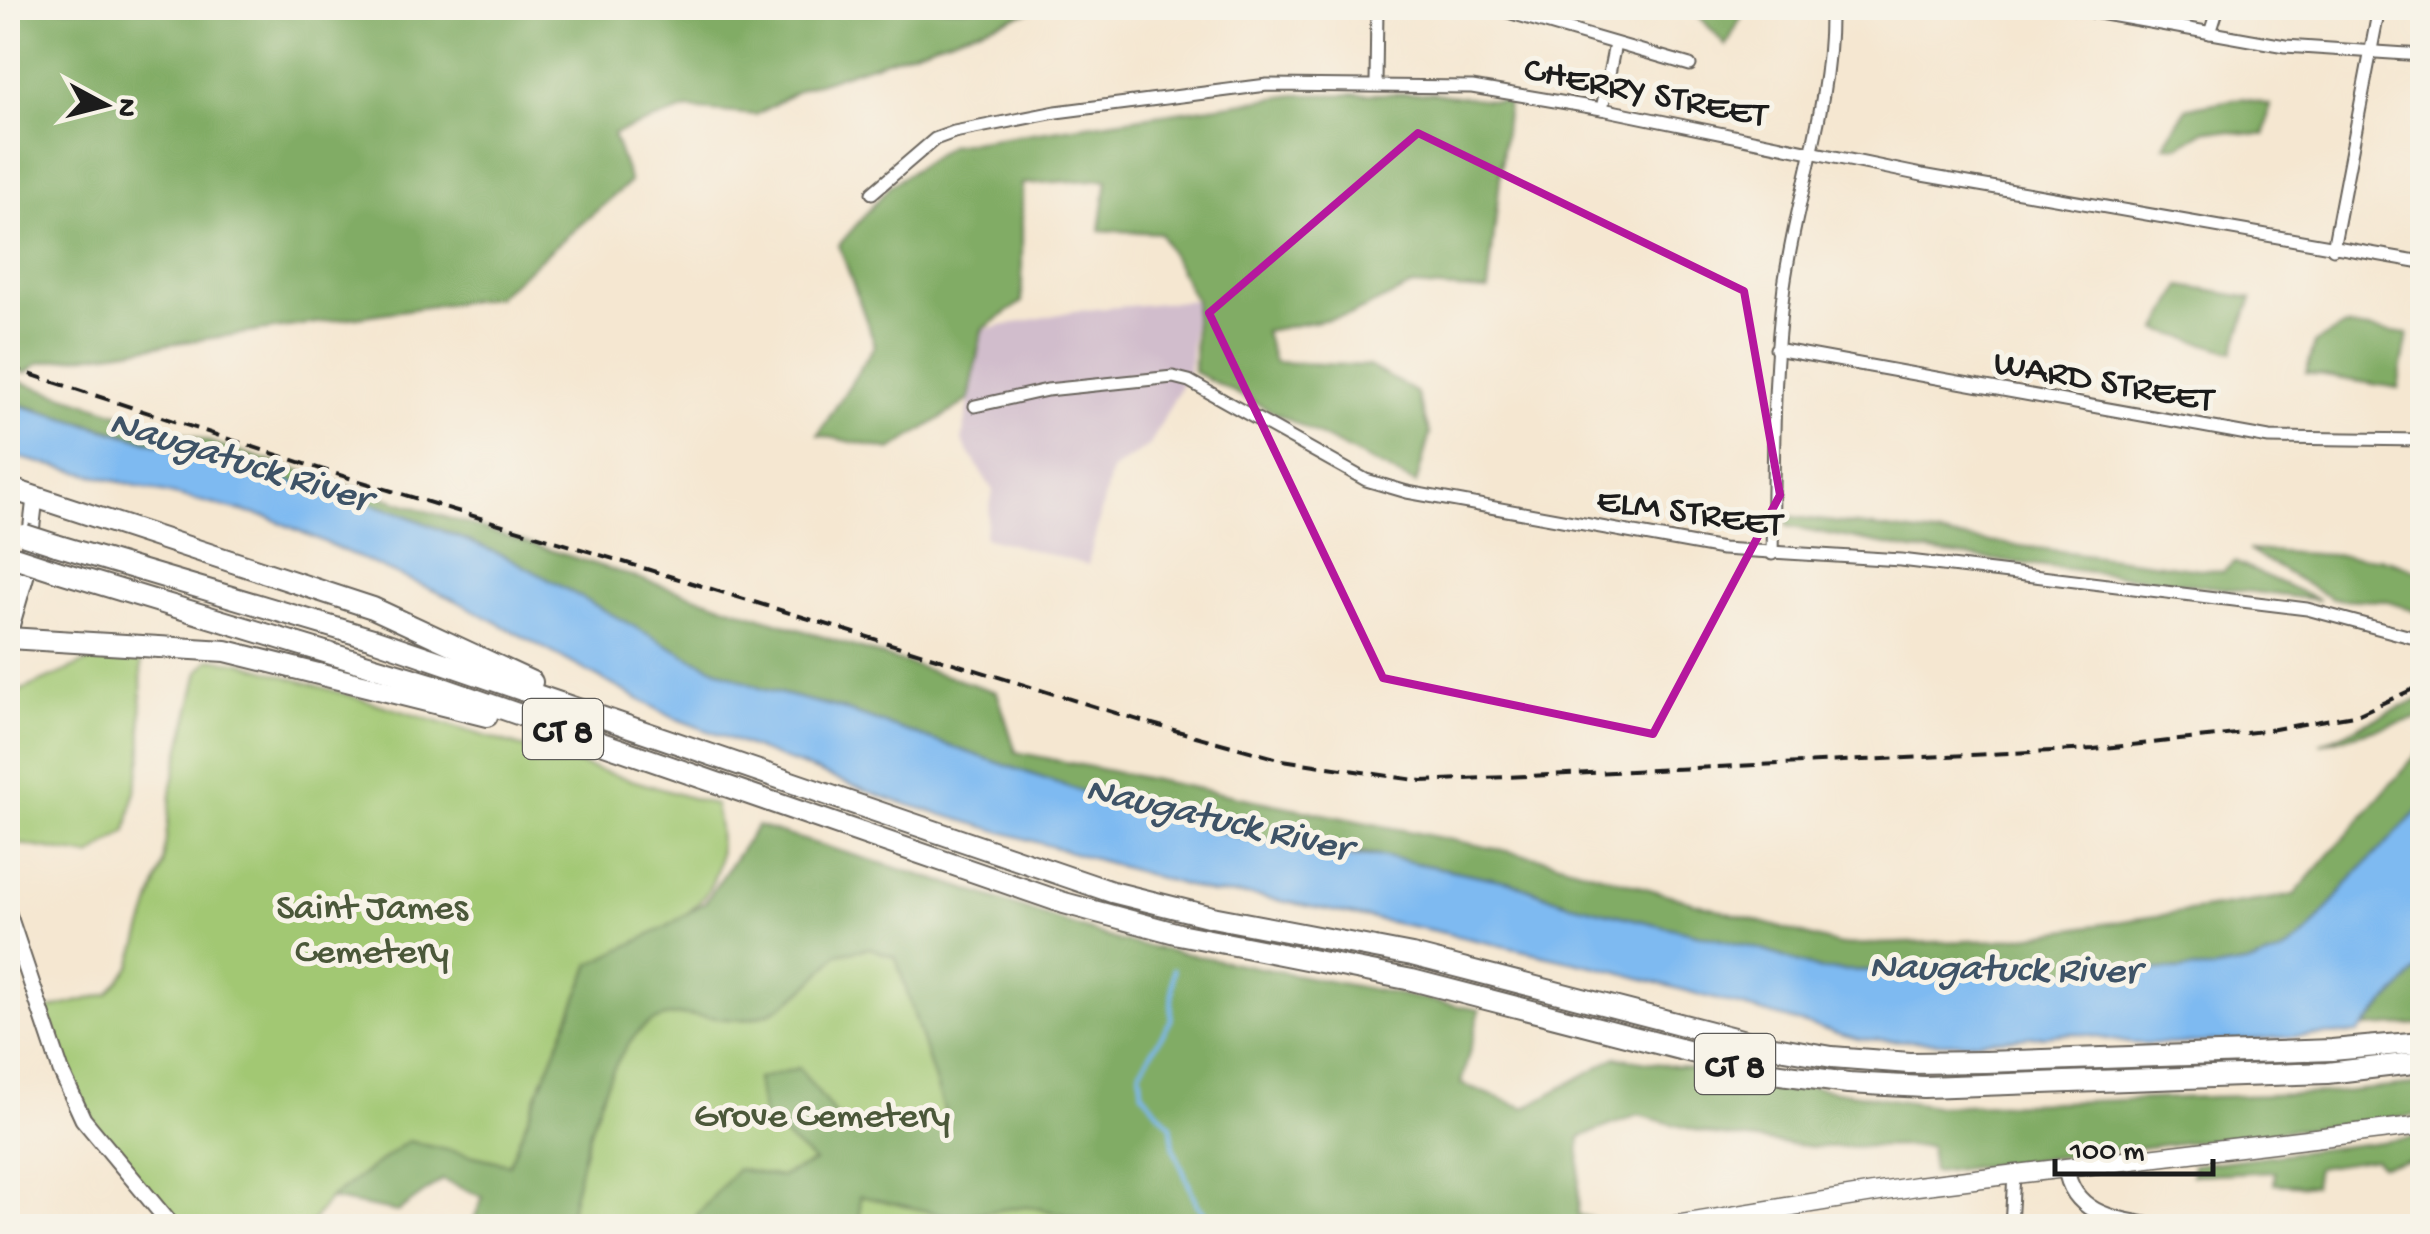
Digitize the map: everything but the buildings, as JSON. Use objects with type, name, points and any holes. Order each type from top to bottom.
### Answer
[{"type":"highway","points":[[8,488],[373,608],[629,727]]},
{"type":"highway","name":"CT 8","points":[[8,529],[374,639],[1112,892],[1212,917],[1412,956],[1795,1052],[1870,1061],[1966,1062],[2422,1042]]},
{"type":"highway","name":"CT 8","points":[[8,555],[432,684],[1102,914],[1218,942],[1412,980],[1792,1076],[1887,1086],[1943,1087],[2327,1073],[2422,1062]]},
{"type":"highway","points":[[8,638],[226,650],[633,753]]},
{"type":"main road","points":[[1668,1226],[2014,1174],[2422,1125]]},
{"type":"street","points":[[1376,84],[1377,8]]},
{"type":"street","points":[[1494,8],[1690,65]]},
{"type":"street","points":[[1772,554],[1776,349],[1784,282],[1812,154],[1829,51],[1830,8]]},
{"type":"street","points":[[2070,8],[2285,46],[2422,55]]},
{"type":"street","points":[[2210,33],[2218,8]]},
{"type":"street","points":[[2333,249],[2379,8]]},
{"type":"street","points":[[1602,108],[1615,44]]},
{"type":"street","name":"CHERRY STREET","points":[[872,193],[922,148],[954,132],[1056,112],[1267,84],[1472,87],[1602,108],[1812,154],[2422,262]]},
{"type":"street","name":"WARD STREET","points":[[1776,349],[2269,438],[2422,440]]},
{"type":"street","name":"ELM STREET","points":[[975,406],[1047,390],[1173,377],[1380,484],[1706,546],[1772,554],[1900,560],[2307,610],[2422,640]]},
{"type":"street","points":[[8,638],[26,575],[35,498]]},
{"type":"street","points":[[8,913],[14,953],[83,1119],[172,1226]]},
{"type":"street","points":[[2066,1168],[2072,1194],[2086,1206],[2152,1226]]},
{"type":"street","points":[[2011,1226],[2014,1174]]},
{"type":"highlighted area","points":[[1418,133],[1744,291],[1780,495],[1653,734],[1383,678],[1209,313]]},
{"type":"shaded area","points":[[1195,300],[1189,370],[1150,445],[1111,471],[1088,565],[984,537],[993,491],[962,441],[982,330],[1074,311]]},
{"type":"green space","points":[[8,8],[1041,8],[803,88],[756,115],[688,109],[613,134],[630,182],[496,297],[39,363],[26,373],[8,366]]},
{"type":"green space","points":[[1692,8],[1741,8],[1745,10],[1726,46]]},
{"type":"green space","points":[[1430,93],[1508,102],[1488,291],[1412,286],[1351,315],[1265,331],[1274,362],[1369,366],[1416,392],[1430,434],[1416,484],[1194,372],[1195,300],[1160,233],[1100,230],[1107,179],[1022,184],[1022,302],[982,330],[969,400],[891,450],[818,435],[875,345],[839,245],[890,186],[950,145],[1294,95]]},
{"type":"green space","points":[[2242,98],[2270,105],[2265,135],[2206,130],[2179,146],[2164,145],[2187,108]]},
{"type":"green space","points":[[2181,286],[2252,298],[2233,352],[2158,330]]},
{"type":"green space","points":[[2346,326],[2408,334],[2398,388],[2306,373],[2315,343]]},
{"type":"green space","points":[[8,378],[997,692],[1016,752],[1546,859],[1840,945],[1999,940],[2294,895],[2422,748],[2422,807],[2354,876],[2307,934],[2282,953],[2252,963],[2215,969],[2022,973],[1821,970],[1759,949],[1573,905],[1510,882],[1380,856],[1259,841],[1141,812],[839,708],[762,689],[691,658],[509,558],[395,511],[8,401]]},
{"type":"green space","points":[[1787,516],[2223,572],[2234,562],[2319,600],[1913,550],[1787,526]]},
{"type":"green space","points":[[2248,550],[2381,558],[2422,572],[2422,613],[2385,601],[2332,599]]},
{"type":"green space","points":[[105,654],[141,657],[142,757],[127,831],[90,856],[8,842],[8,696]]},
{"type":"green space","name":"Saint James Cemetery","points":[[210,659],[241,663],[715,805],[720,841],[717,869],[707,892],[692,910],[671,924],[591,964],[509,1164],[408,1141],[329,1199],[309,1226],[179,1226],[105,1141],[71,1081],[45,1010],[108,994],[131,966],[163,865],[172,786],[199,671]]},
{"type":"green space","points":[[2422,698],[2422,717],[2320,744]]},
{"type":"green space","points":[[757,826],[960,887],[1120,941],[1480,1010],[1461,1084],[1525,1108],[1616,1057],[1935,1106],[2330,1093],[2422,1084],[2422,1115],[1933,1172],[1930,1146],[1813,1147],[1714,1135],[1638,1115],[1580,1137],[1578,1215],[1618,1225],[1614,1226],[1118,1226],[1026,1206],[954,1217],[860,1196],[860,1226],[698,1226],[696,1216],[737,1169],[780,1177],[814,1162],[763,1117],[757,1079],[799,1068],[845,1127],[948,1122],[896,958],[870,948],[837,954],[800,993],[765,1015],[740,1019],[673,1016],[648,1024],[632,1039],[605,1087],[585,1148],[567,1226],[471,1226],[483,1197],[442,1180],[398,1212],[329,1199],[408,1141],[509,1164],[591,964],[666,927],[705,902]]},
{"type":"green space","name":"Grove Cemetery","points":[[870,947],[896,957],[949,1122],[1026,1206],[1118,1226],[567,1226],[585,1148],[605,1087],[632,1039],[648,1024],[673,1015],[740,1019],[765,1015],[800,993],[837,954]]},
{"type":"green space","points":[[2422,965],[2422,1024],[2365,1027]]},
{"type":"green space","points":[[2422,1137],[2422,1160],[2382,1166],[2375,1159],[2317,1168],[2314,1186],[2274,1184],[2275,1171],[2192,1175],[2193,1165]]},
{"type":"water","points":[[8,402],[395,511],[509,558],[691,658],[762,689],[839,708],[1141,812],[1259,841],[1353,857],[1380,856],[1510,882],[1563,902],[1759,949],[1821,970],[2022,973],[2215,969],[2252,963],[2282,953],[2307,934],[2354,876],[2422,807],[2422,965],[2358,1033],[2172,1044],[2129,1043],[2075,1033],[1960,1043],[1858,1039],[1615,971],[1426,929],[1255,896],[1211,893],[889,799],[674,718],[455,600],[270,518],[8,455]]},
{"type":"waterway","points":[[1173,969],[1171,1020],[1140,1071],[1142,1092],[1171,1126],[1174,1149],[1197,1204],[1215,1226]]},
{"type":"railway","points":[[8,367],[330,472],[1145,722],[1282,760],[1422,781],[2094,749],[2264,731],[2359,714],[2422,685]]},
{"type":"water label","name":"Naugatuck River","points":[[241,457]]},
{"type":"water label","name":"Naugatuck River","points":[[1219,815]]},
{"type":"water label","name":"Naugatuck River","points":[[2004,965]]}]
